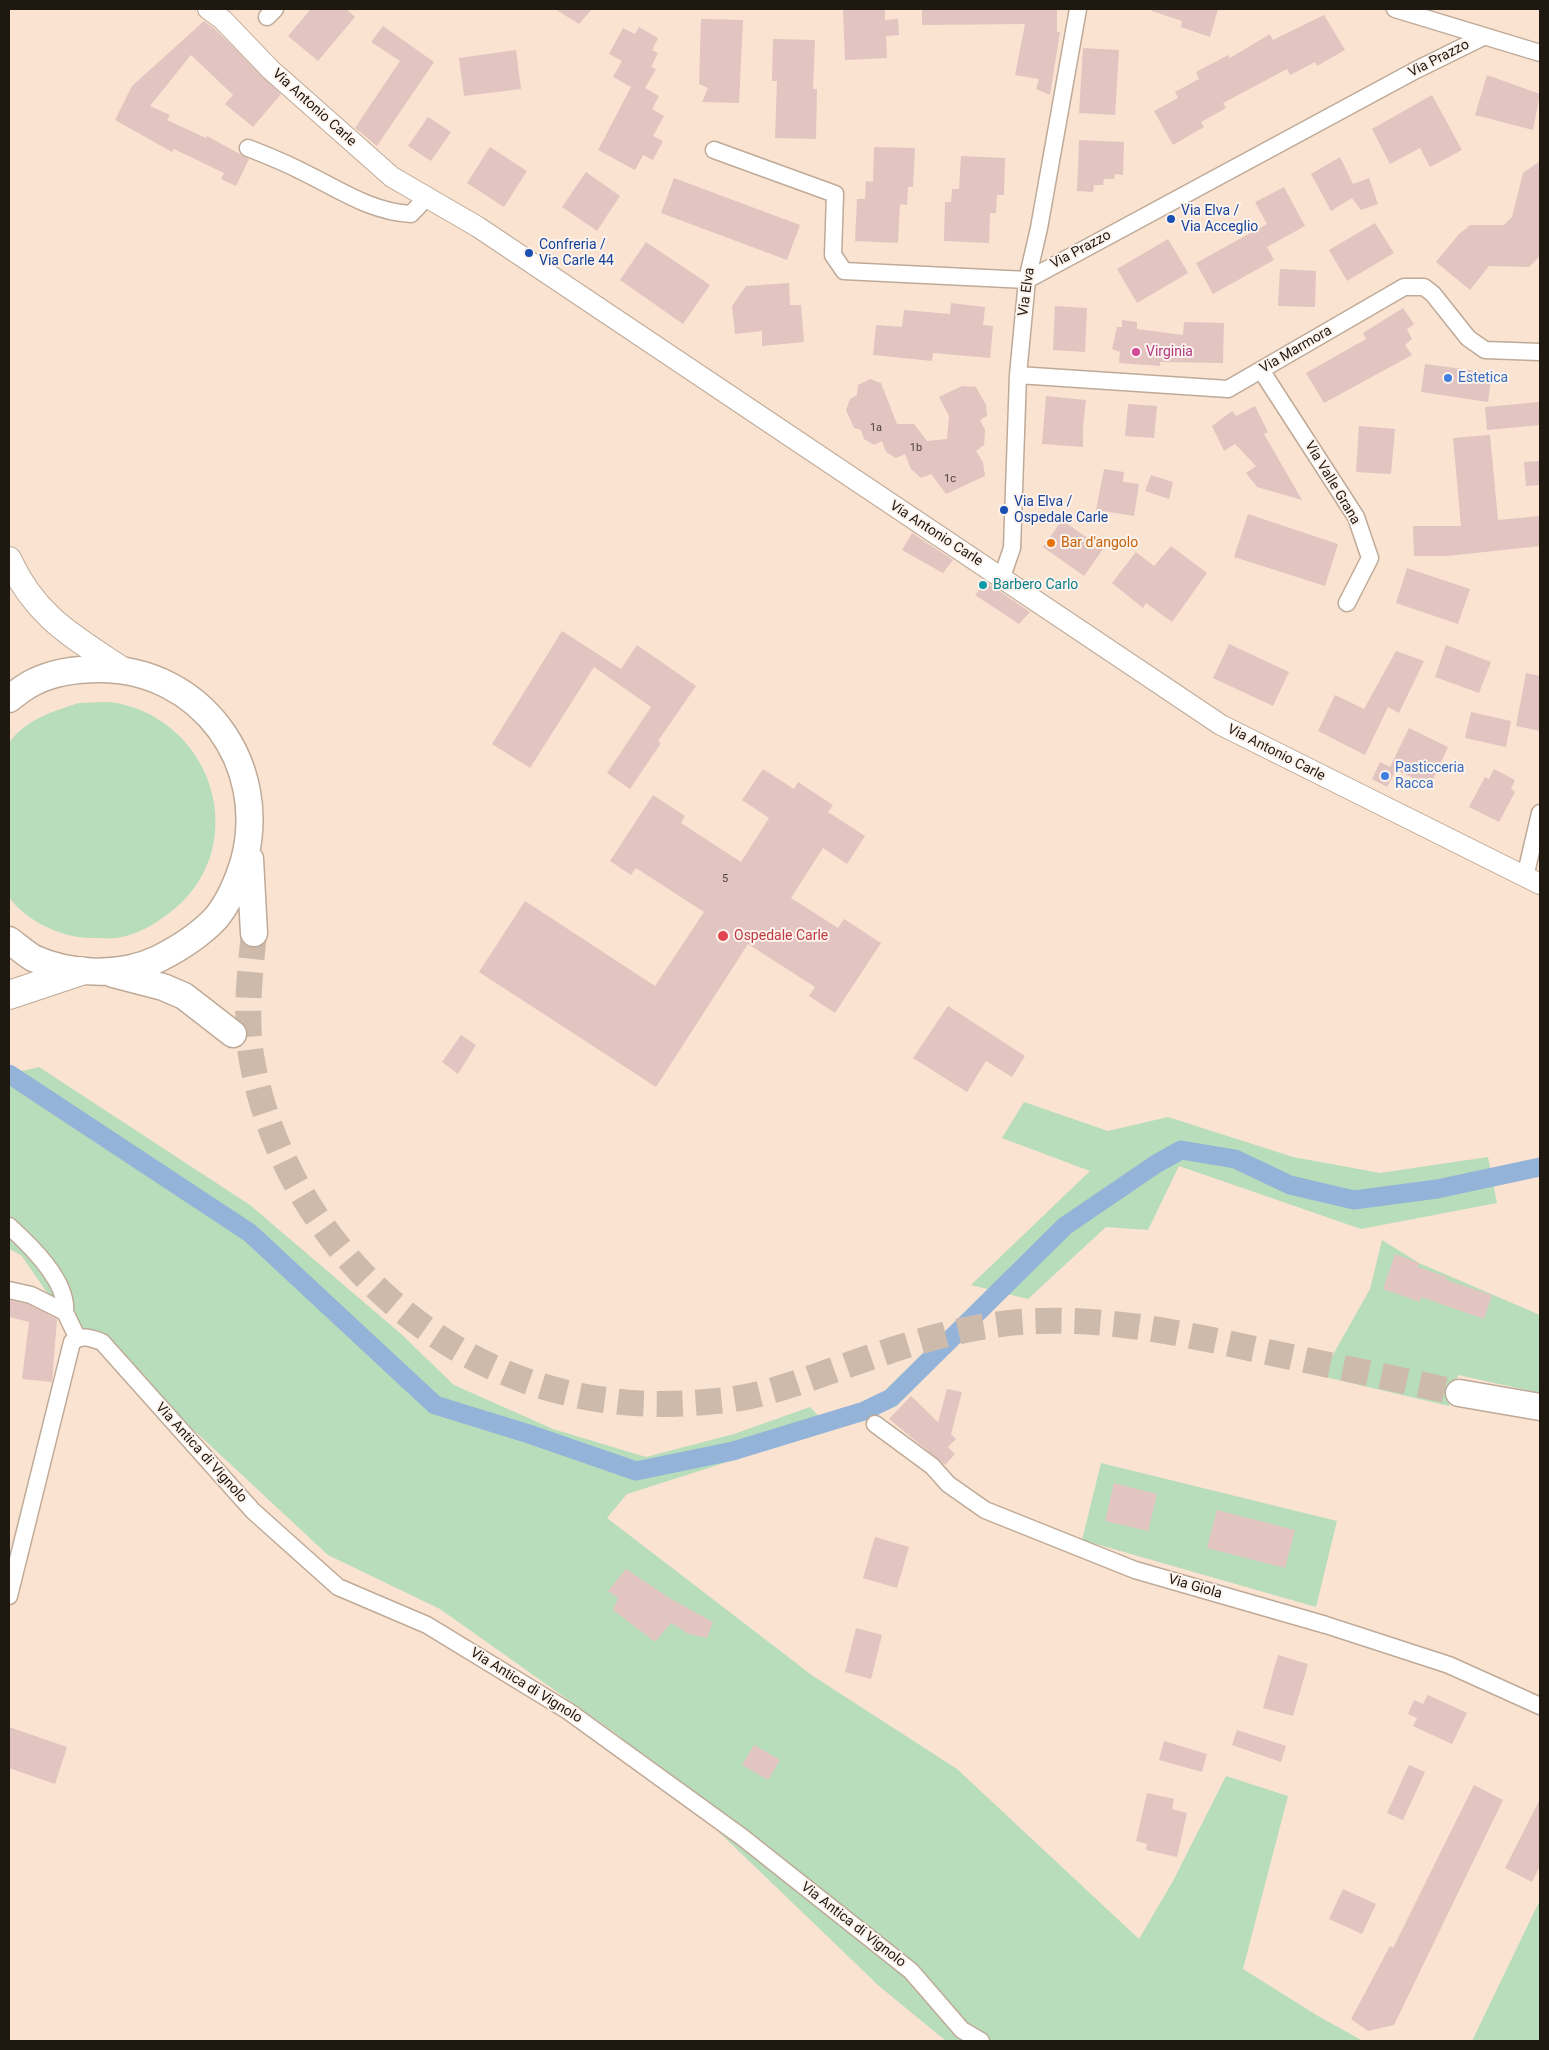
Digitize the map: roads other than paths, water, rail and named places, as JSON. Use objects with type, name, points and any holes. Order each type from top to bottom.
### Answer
[{"type":"highway","points":[[9,995],[93,972]]},
{"type":"main road","points":[[9,559],[30,597],[63,630],[122,669],[165,682],[190,698],[212,718],[236,754],[249,796],[254,933]]},
{"type":"main road","points":[[9,699],[34,682],[77,669],[122,669]]},
{"type":"main road","points":[[93,972],[147,965],[185,946],[216,917],[238,881],[250,839]]},
{"type":"main road","points":[[9,940],[33,958],[163,987],[184,996],[233,1034]]},
{"type":"main road","points":[[1459,1393],[1540,1407]]},
{"type":"street","name":"Via Antonio Carle","points":[[208,9],[223,20],[271,70],[392,177],[478,226],[1221,725],[1533,881]]},
{"type":"street","name":"Via Elva","points":[[1002,577],[1012,548],[1018,376],[1027,280],[1039,228],[1078,9]]},
{"type":"street","points":[[1395,9],[1540,53]]},
{"type":"street","name":"Via Prazzo","points":[[1027,280],[1416,70],[1483,37]]},
{"type":"street","points":[[248,148],[300,170],[363,204],[394,213],[411,214],[427,197]]},
{"type":"street","points":[[714,150],[835,194],[833,256],[844,271],[1027,280]]},
{"type":"street","name":"Via Marmora","points":[[1018,376],[1228,389],[1404,287],[1424,287],[1433,294],[1468,338],[1485,350],[1540,352]]},
{"type":"street","name":"Via Valle Grana","points":[[1261,370],[1356,517],[1370,558],[1347,603]]},
{"type":"street","points":[[1533,881],[1540,813]]},
{"type":"street","points":[[9,1226],[37,1251],[60,1288],[66,1302],[64,1312]]},
{"type":"street","points":[[9,1290],[31,1296],[64,1312],[77,1337],[72,1342],[68,1353],[9,1596]]},
{"type":"street","name":"Via Antica di Vignolo","points":[[77,1337],[88,1337],[102,1342],[253,1511],[338,1587],[427,1625],[568,1711],[742,1837],[904,1965],[962,2030],[981,2041]]},
{"type":"street","name":"Via Giola","points":[[875,1424],[932,1466],[948,1484],[985,1510],[1135,1570],[1326,1625],[1449,1665],[1540,1706]]},
{"type":"waterway","points":[[9,1074],[250,1233],[435,1405],[529,1434],[636,1471],[733,1451],[864,1411],[891,1398],[1065,1226],[1156,1164],[1181,1150],[1235,1159],[1290,1185],[1354,1200],[1437,1189],[1540,1167]]},
{"type":"tunnel","points":[[254,933],[248,1009],[251,1055],[268,1120],[295,1181],[331,1237],[376,1287],[427,1330],[485,1364],[547,1388],[613,1401],[641,1404],[698,1403],[727,1400],[772,1390],[892,1350],[964,1330],[1013,1323],[1068,1321],[1127,1325],[1185,1335],[1459,1393]]},
{"type":"place","name":"Via Elva / Via Acceglio","points":[[1171,219]]},
{"type":"place","name":"Confreria / Via Carle 44","points":[[529,253]]},
{"type":"place","name":"Virginia","points":[[1136,352]]},
{"type":"place","name":"Estetica","points":[[1448,378]]},
{"type":"place","name":"Via Elva / Ospedale Carle","points":[[1004,510]]},
{"type":"place","name":"Bar d'angolo","points":[[1051,543]]},
{"type":"place","name":"Barbero Carlo","points":[[983,585]]},
{"type":"place","name":"Pasticceria Racca","points":[[1385,776]]},
{"type":"place","name":"Ospedale Carle","points":[[723,936]]}]
